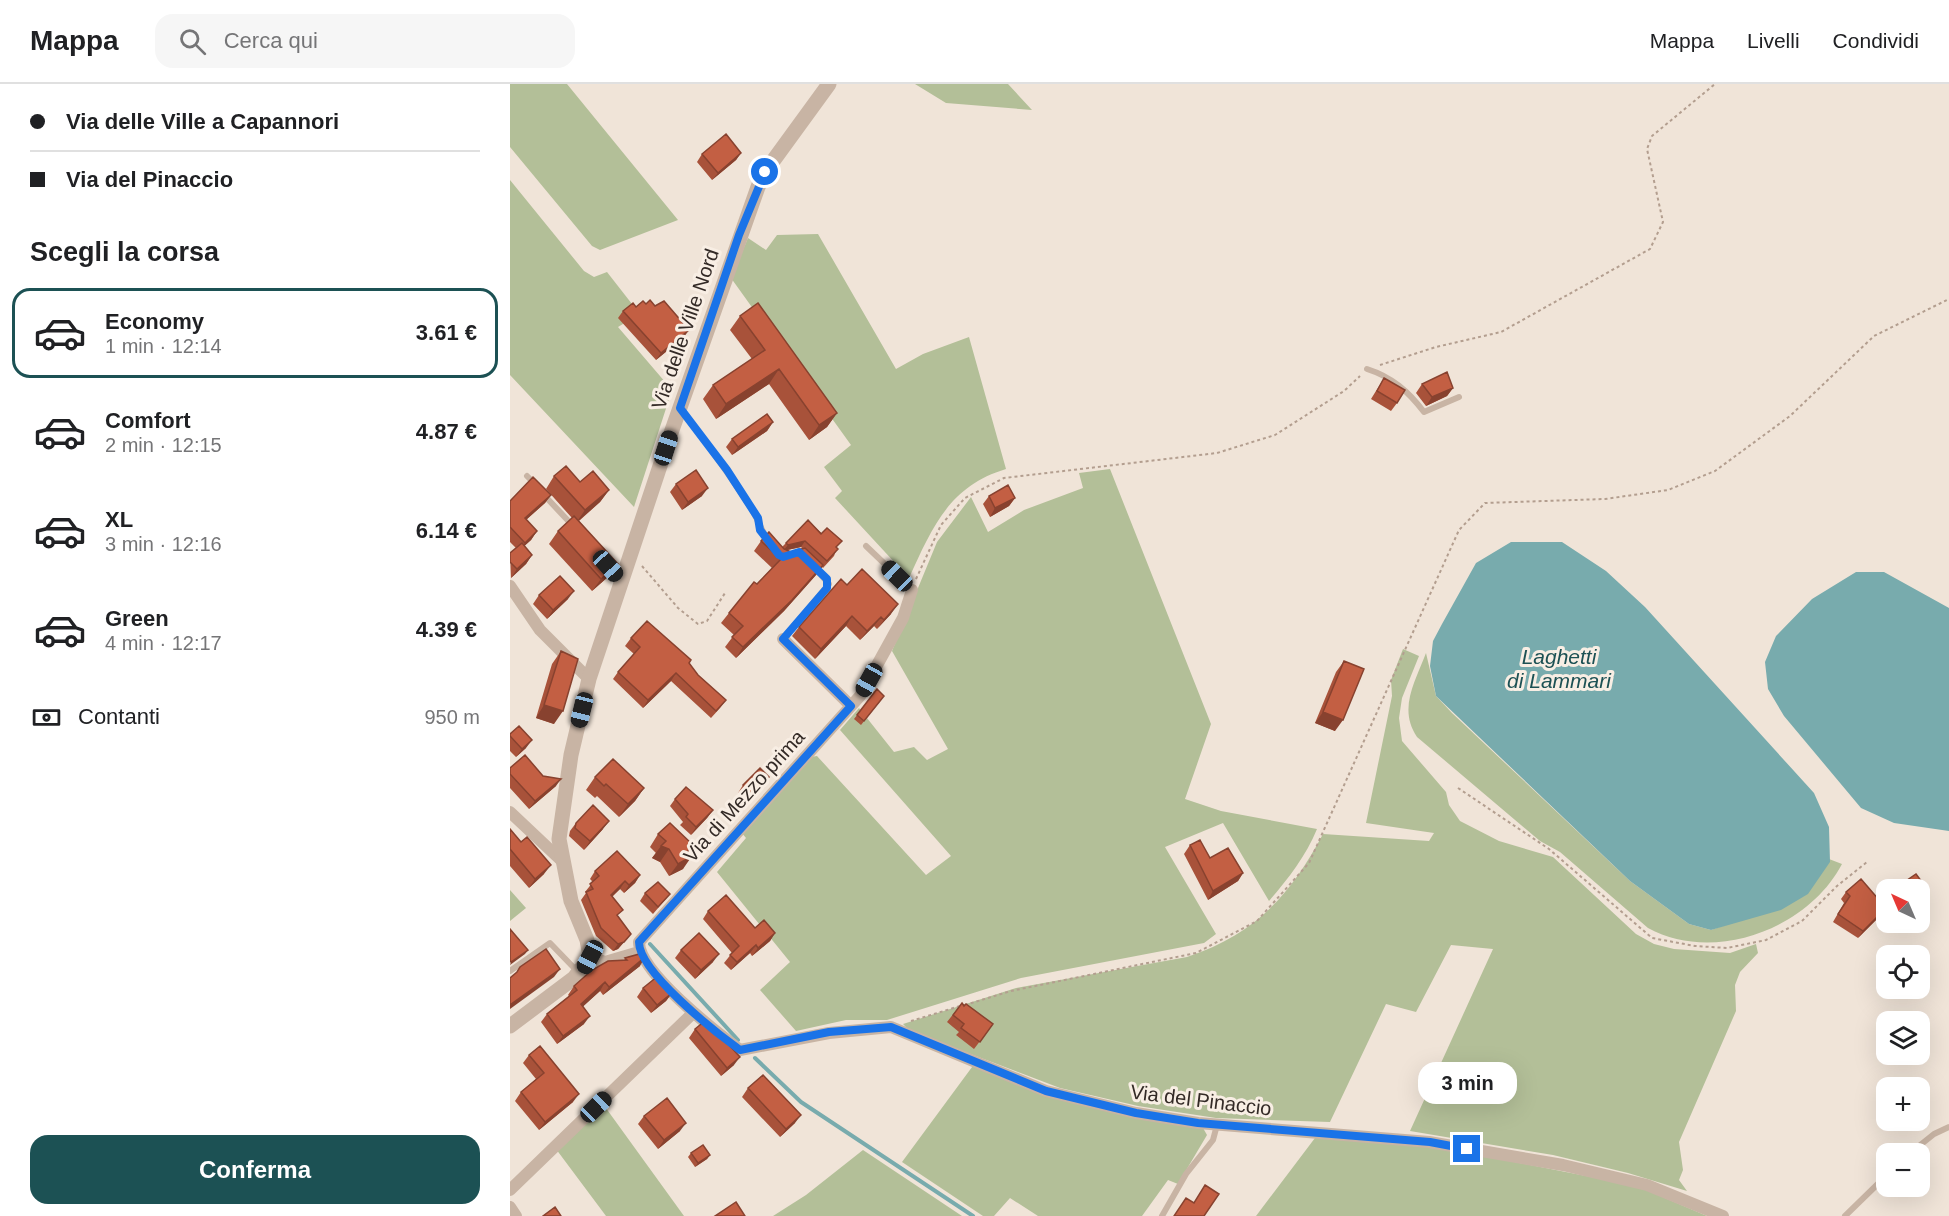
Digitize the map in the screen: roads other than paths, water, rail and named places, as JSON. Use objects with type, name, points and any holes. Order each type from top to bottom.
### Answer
[{"type":"street","name":"Via delle Ville Nord","points":[[590,957],[587,940],[571,902],[559,839],[568,776],[590,679],[618,577],[630,557],[739,235],[765,172],[829,84]]},
{"type":"street","points":[[510,586],[540,630],[590,679]]},
{"type":"street","name":"Via di Mezzo prima","points":[[639,952],[639,942],[861,696],[903,618],[912,590]]},
{"type":"street","points":[[783,639],[851,706]]},
{"type":"street","points":[[510,812],[563,862]]},
{"type":"street","points":[[510,1026],[580,973],[590,957],[605,962],[639,952],[692,1014],[510,1190]]},
{"type":"street","name":"Via del Pinaccio","points":[[692,1014],[740,1050],[829,1032],[891,1027],[1046,1091],[1136,1113],[1217,1125],[1430,1142],[1554,1164],[1647,1185],[1723,1216]]},
{"type":"street","points":[[510,1207],[516,1216]]},
{"type":"lane","points":[[1367,369],[1384,374],[1408,392],[1424,412],[1459,397]]},
{"type":"lane","points":[[680,408],[727,470],[772,547]]},
{"type":"lane","points":[[527,476],[577,531]]},
{"type":"lane","points":[[866,546],[912,590]]},
{"type":"lane","points":[[783,639],[829,584],[827,579],[806,559]]},
{"type":"lane","points":[[510,971],[549,944],[580,973]]},
{"type":"lane","points":[[1162,1216],[1186,1174],[1213,1140],[1217,1125]]},
{"type":"lane","points":[[1923,1143],[1934,1134],[1949,1127]]},
{"type":"lane","points":[[1845,1216],[1876,1186]]},
{"type":"water","name":"Laghetti di Lammari","points":[[1511,542],[1562,542],[1606,571],[1645,607],[1814,793],[1829,827],[1830,862],[1808,894],[1781,910],[1711,930],[1689,924],[1630,881],[1436,696],[1430,666],[1433,641],[1476,563]]},
{"type":"water","points":[[1856,572],[1884,572],[1949,608],[1949,831],[1894,823],[1861,808],[1784,716],[1768,689],[1765,662],[1776,636],[1812,599]]},
{"type":"waterway","points":[[650,944],[738,1040]]},
{"type":"waterway","points":[[755,1058],[801,1102],[973,1216]]}]
